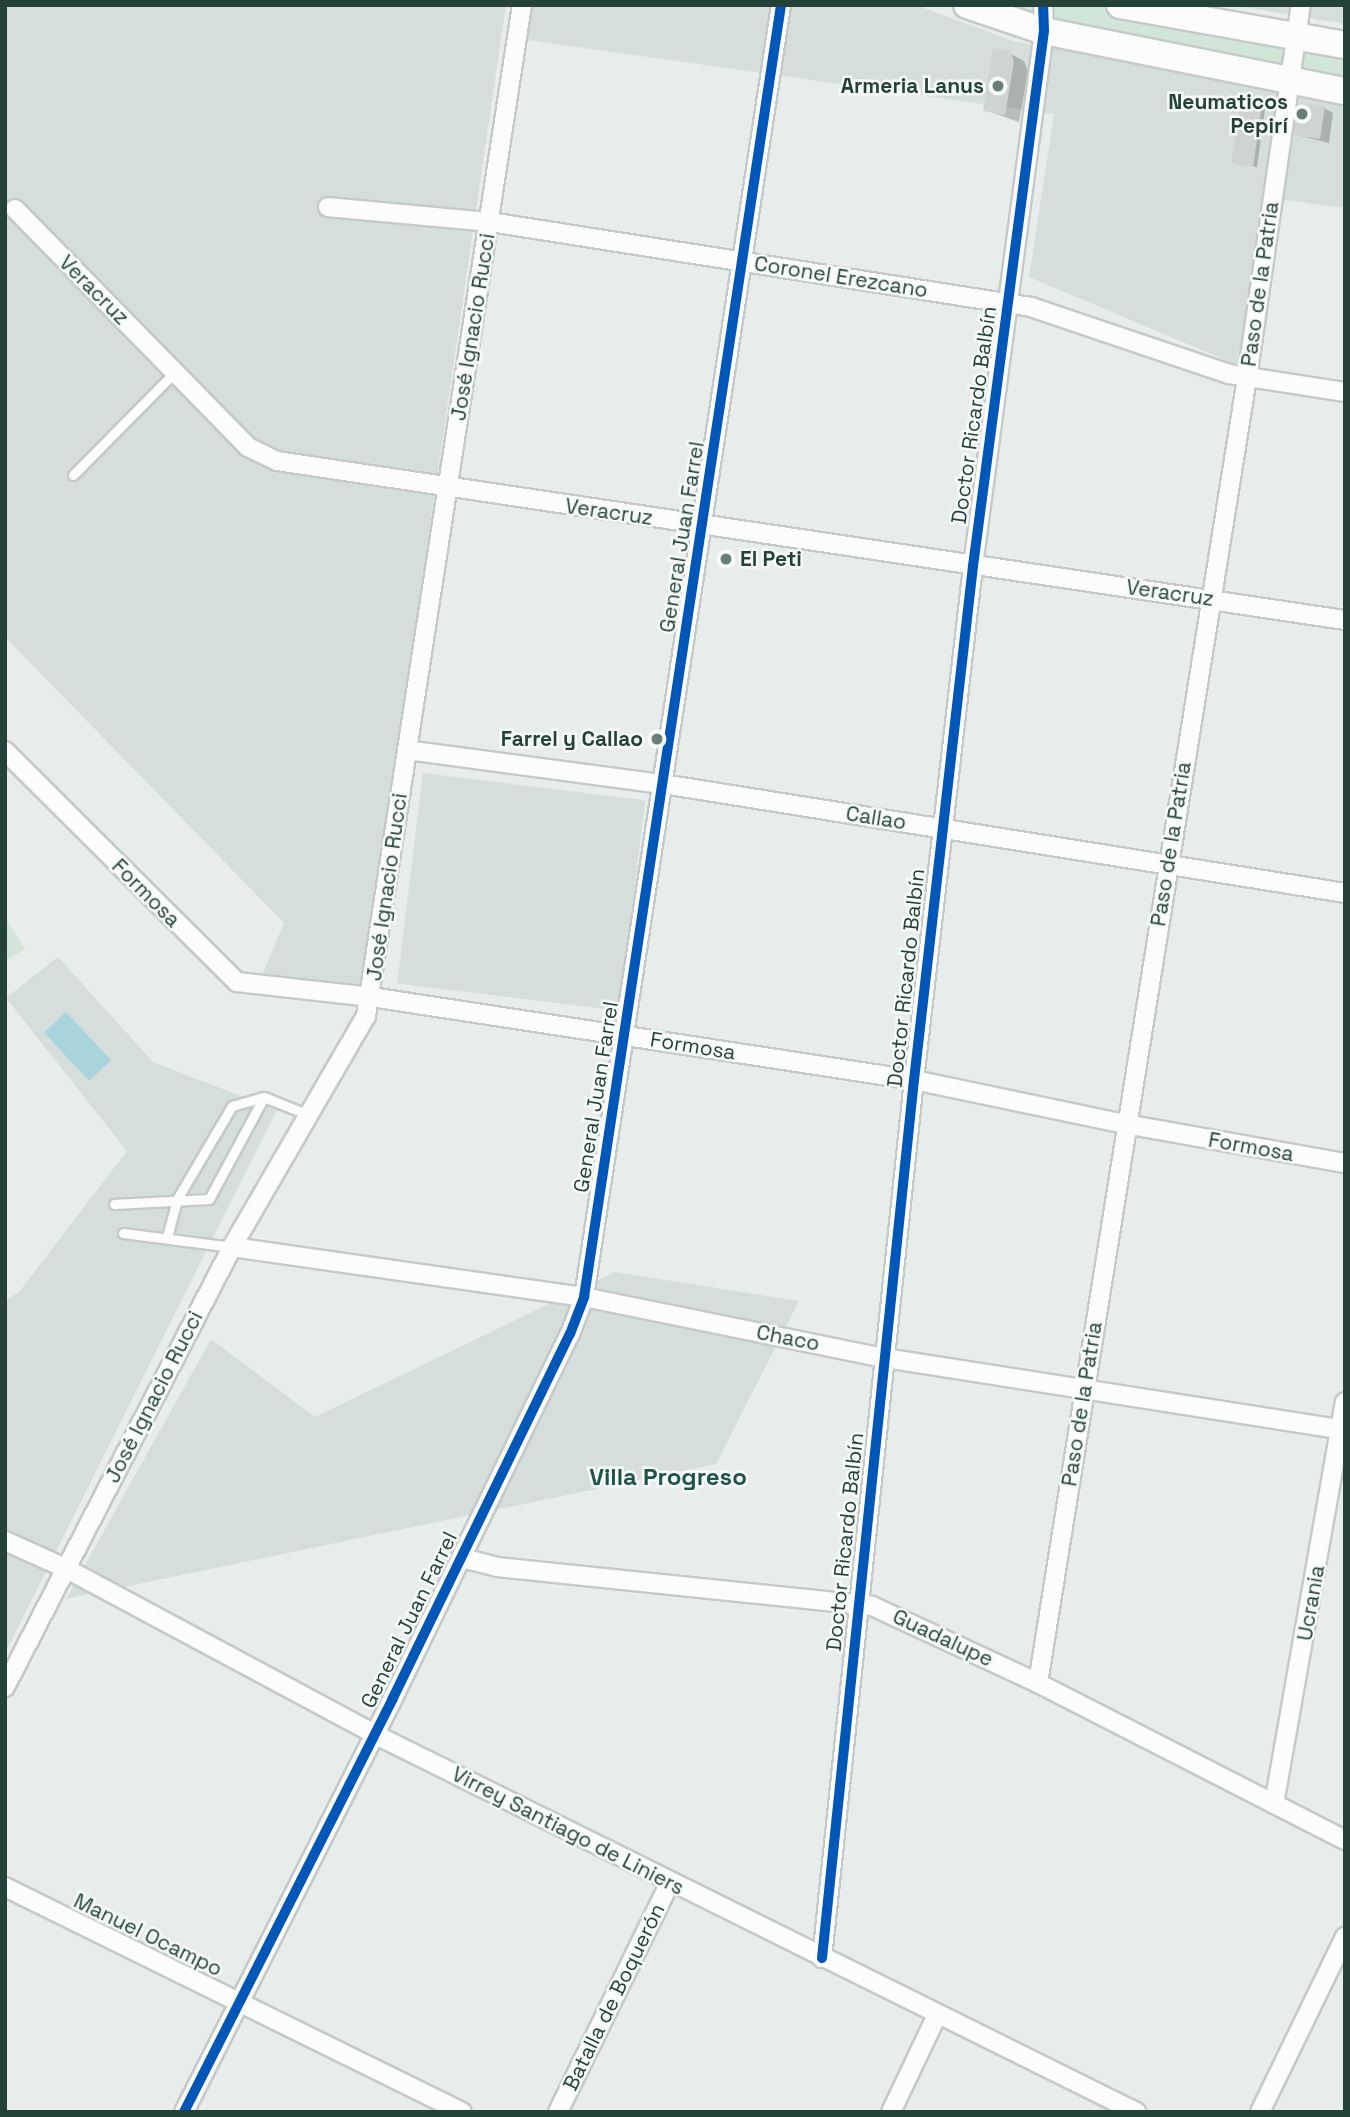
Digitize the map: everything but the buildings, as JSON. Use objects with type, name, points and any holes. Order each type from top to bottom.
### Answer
[{"type":"main road","points":[[967,5],[1043,18],[1289,81],[1345,91]]},
{"type":"main road","points":[[1120,5],[1345,45]]},
{"type":"street","name":"José Ignacio Rucci","points":[[5,1687],[232,1247],[362,1023],[371,997],[523,5]]},
{"type":"street","name":"General Juan Farrel","points":[[184,2112],[462,1558],[570,1334],[584,1297],[781,5]]},
{"type":"street","name":"Paso de la Patria","points":[[1038,1683],[1209,598],[1247,378],[1301,5]]},
{"type":"street","name":"Doctor Ricardo Balbín","points":[[822,1958],[857,1603],[886,1358],[914,1080],[974,566],[1043,18]]},
{"type":"street","name":"Coronel Erezcano","points":[[328,207],[490,222],[1009,303],[1247,378],[1345,392]]},
{"type":"street","name":"Veracruz","points":[[15,209],[260,455],[447,489],[1209,598],[1345,620]]},
{"type":"street","name":"Callao","points":[[407,750],[663,784],[1345,893]]},
{"type":"street","name":"Formosa","points":[[5,751],[232,979],[247,984],[371,997],[914,1080],[1125,1124],[1345,1163]]},
{"type":"street","name":"Chaco","points":[[232,1247],[584,1297],[886,1358],[1343,1430]]},
{"type":"street","name":"Ucrania","points":[[1274,1804],[1343,1430],[1345,1402]]},
{"type":"street","name":"Virrey Santiago de Liniers","points":[[5,1541],[65,1568],[374,1734],[1136,2112]]},
{"type":"street","name":"Guadalupe","points":[[462,1558],[497,1567],[857,1603],[883,1610],[1038,1683],[1345,1840]]},
{"type":"street","name":"Batalla de Boquerón","points":[[558,2112],[670,1882]]},
{"type":"street","name":"Manuel Ocampo","points":[[5,1887],[239,2000],[461,2112]]},
{"type":"street","points":[[1260,2112],[1345,1937]]},
{"type":"street","points":[[891,2112],[937,2015]]},
{"type":"lane","points":[[72,475],[175,372]]},
{"type":"lane","points":[[114,1204],[209,1199],[264,1097]]},
{"type":"lane","points":[[167,1237],[177,1199],[222,1117],[241,1101],[264,1097],[309,1115]]},
{"type":"lane","points":[[123,1233],[232,1247]]},
{"type":"shaded area","points":[[5,5],[506,5],[363,984],[260,980],[284,923],[5,637]]},
{"type":"shaded area","points":[[532,5],[916,5],[1013,41],[1345,103],[1345,208],[1263,197],[1249,370],[1029,277],[1054,114],[527,40]]},
{"type":"shaded area","points":[[1231,5],[1345,5],[1345,24]]},
{"type":"shaded area","points":[[423,773],[645,800],[619,1011],[397,983]]},
{"type":"shaded area","points":[[58,957],[153,1062],[277,1110],[5,1653],[5,1301],[19,1292],[127,1151],[6,998]]},
{"type":"shaded area","points":[[615,1272],[799,1301],[716,1464],[66,1599],[211,1339],[315,1417]]},
{"type":"green space","points":[[967,5],[1120,5],[1345,45],[1345,91]]},
{"type":"green space","points":[[5,917],[25,949],[5,961]]},
{"type":"water","points":[[66,1012],[111,1060],[89,1081],[44,1032]]},
{"type":"cycle path","points":[[184,2112],[392,1700],[570,1334],[584,1297],[781,5]]},
{"type":"cycle path","points":[[822,1958],[914,1080],[973,566],[1044,31],[1043,5]]},
{"type":"place","name":"Armeria Lanus","points":[[998,86]]},
{"type":"place","name":"Neumaticos Pepirí","points":[[1302,114]]},
{"type":"place","name":"El Peti","points":[[726,559]]},
{"type":"place","name":"Farrel y Callao","points":[[657,739]]},
{"type":"district","name":"Villa Progreso","points":[[668,1477]]}]
